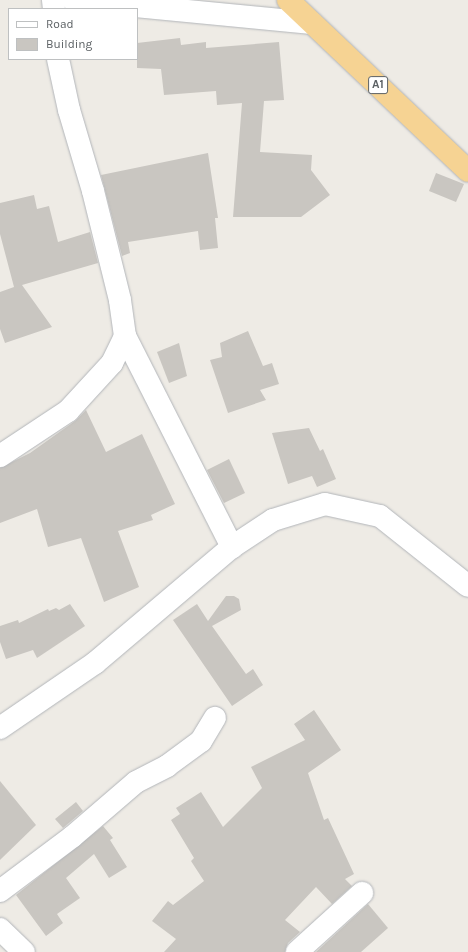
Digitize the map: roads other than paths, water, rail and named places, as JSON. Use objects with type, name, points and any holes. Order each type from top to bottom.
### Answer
[{"type":"highway","name":"A1","points":[[288,0],[468,171]]},
{"type":"street","points":[[73,0],[312,23]]},
{"type":"street","points":[[58,60],[69,110],[93,191],[118,293],[124,336],[232,547]]},
{"type":"street","points":[[0,456],[68,411],[112,363],[124,336]]},
{"type":"street","points":[[0,728],[95,663],[232,547],[272,520],[325,504],[380,516],[468,586]]},
{"type":"street","points":[[0,891],[72,837],[136,782],[167,766],[201,741],[215,718]]},
{"type":"street","points":[[297,952],[362,893]]},
{"type":"street","points":[[0,929],[24,952]]}]
